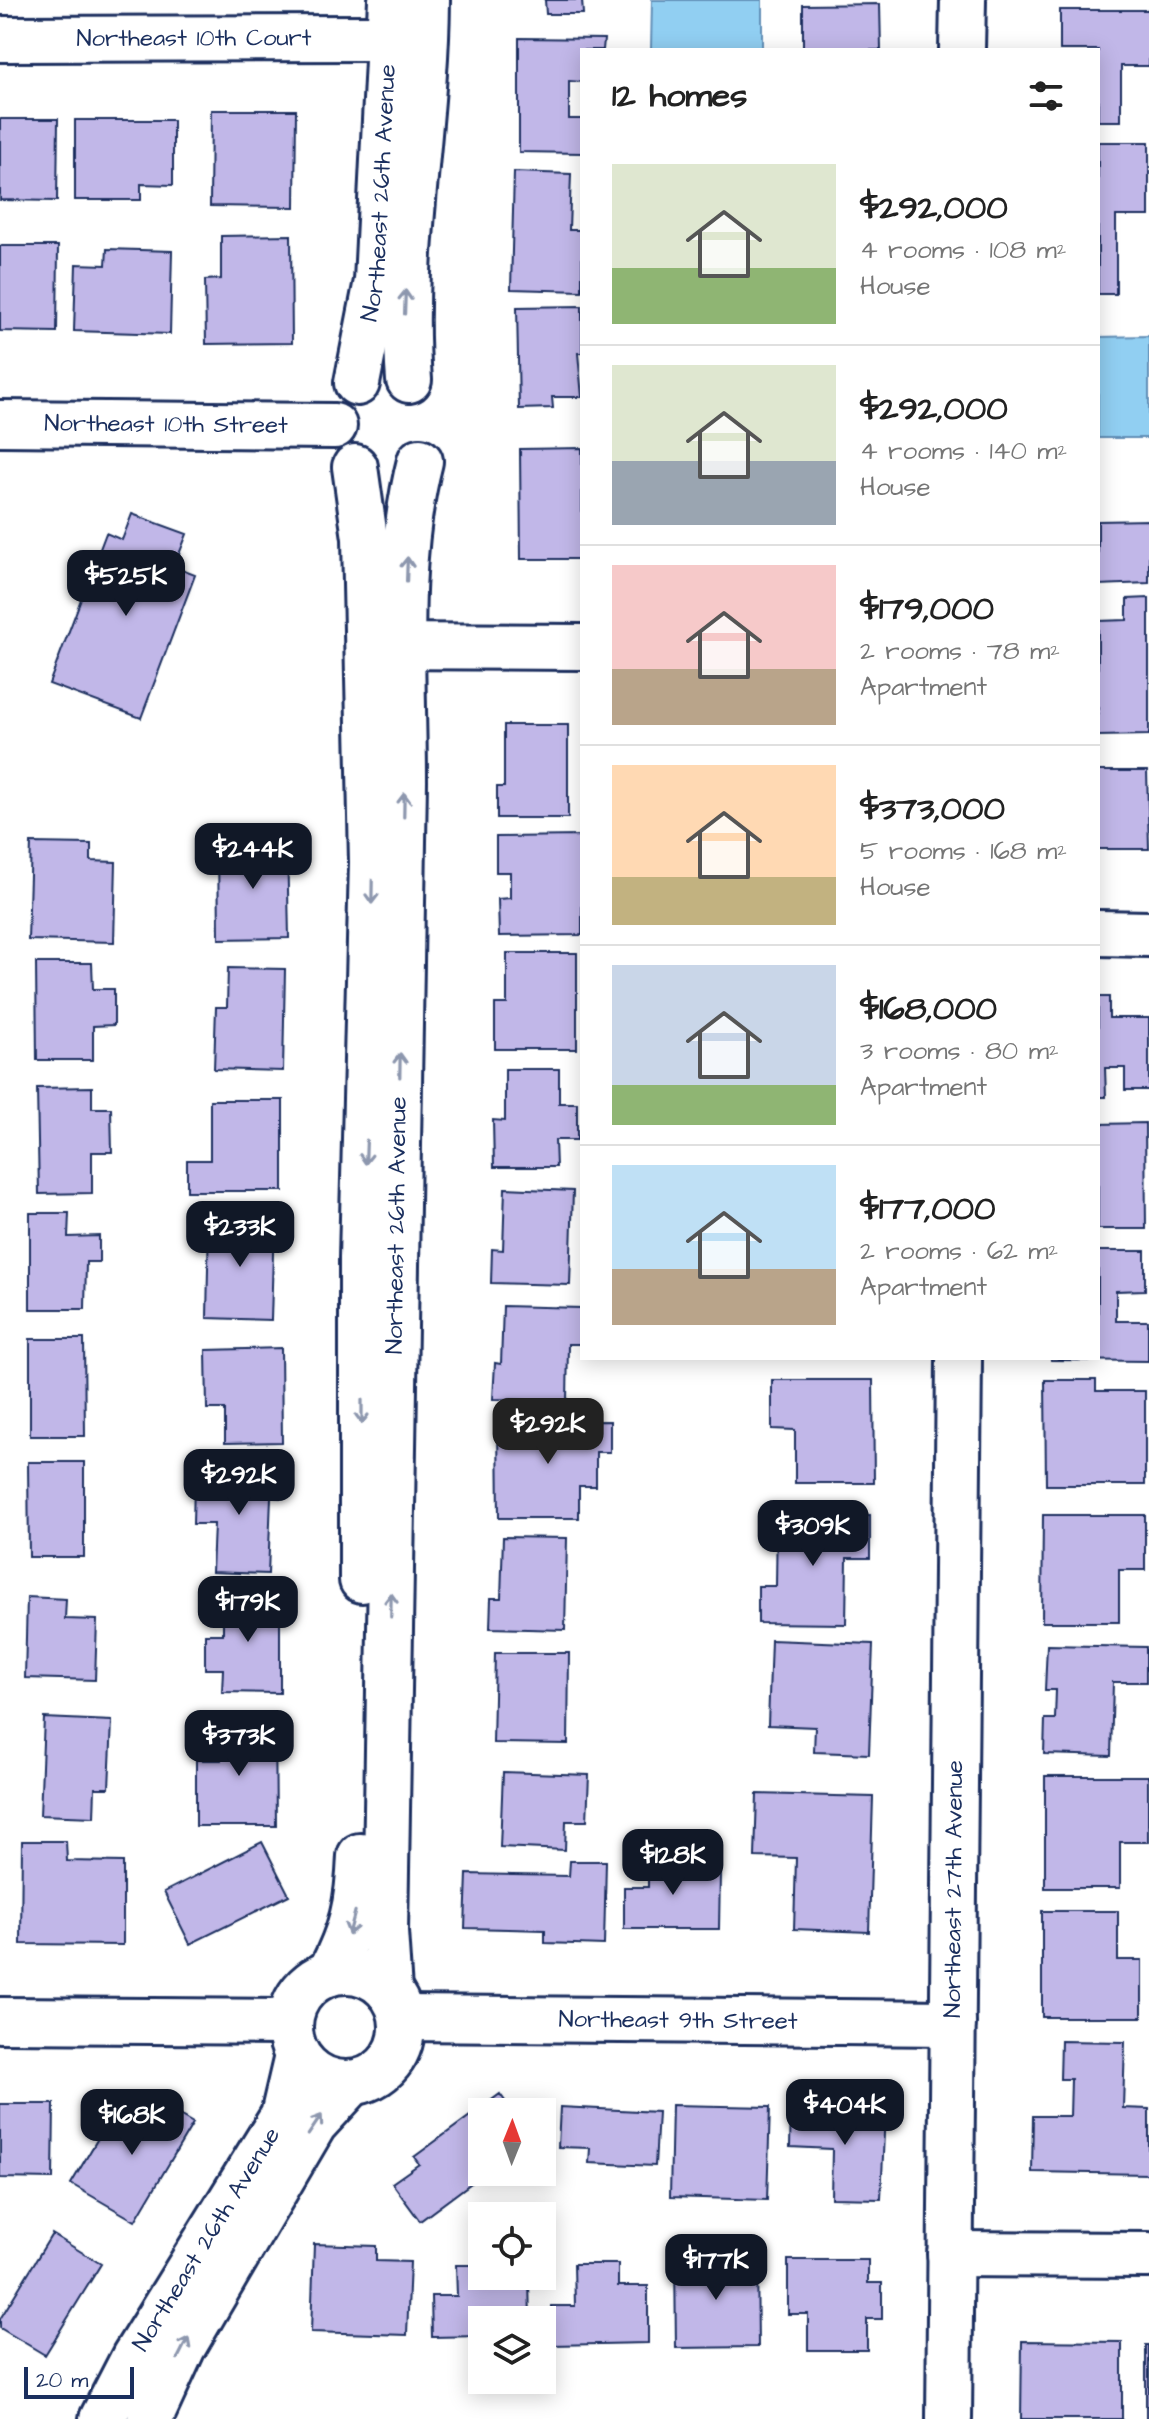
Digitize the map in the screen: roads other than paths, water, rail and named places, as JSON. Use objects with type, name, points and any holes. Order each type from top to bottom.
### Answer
[{"type":"street","points":[[962,48],[963,0]]},
{"type":"street","name":"Northeast 10th Court","points":[[0,39],[408,19]]},
{"type":"street","name":"Northeast 26th Avenue","points":[[357,383],[377,281],[408,19]]},
{"type":"street","name":"Northeast 26th Avenue","points":[[330,1973],[352,1930],[360,1867],[362,1274],[372,862],[386,646],[424,419],[404,321],[408,19]]},
{"type":"street","points":[[376,375],[424,419],[404,471],[386,475],[355,467],[336,442],[334,426],[341,398],[357,383],[376,375]]},
{"type":"street","name":"Northeast 10th Street","points":[[0,423],[334,426]]},
{"type":"street","name":"Northeast 26th Avenue","points":[[355,467],[386,646],[404,781],[385,1932],[396,2004]]},
{"type":"street","points":[[386,646],[580,647]]},
{"type":"street","points":[[1100,933],[1149,934]]},
{"type":"street","name":"Northeast 27th Avenue","points":[[949,2419],[959,1360]]},
{"type":"street","points":[[330,1973],[364,1973],[396,2004],[396,2054],[377,2073],[352,2083],[321,2077],[293,2039],[302,1991],[330,1973]]},
{"type":"street","name":"Northeast 9th Street","points":[[396,2004],[953,2023]]},
{"type":"street","points":[[0,2020],[293,2039]]},
{"type":"street","name":"Northeast 26th Avenue","points":[[102,2419],[134,2357],[283,2116],[293,2039]]},
{"type":"street","name":"Northeast 26th Avenue","points":[[150,2419],[183,2347],[314,2124],[352,2083]]},
{"type":"street","points":[[950,2254],[1149,2255]]},
{"type":"water","points":[[652,0],[762,0],[762,48],[651,48]]},
{"type":"water","points":[[1149,336],[1149,438],[1100,438],[1100,337]]}]
